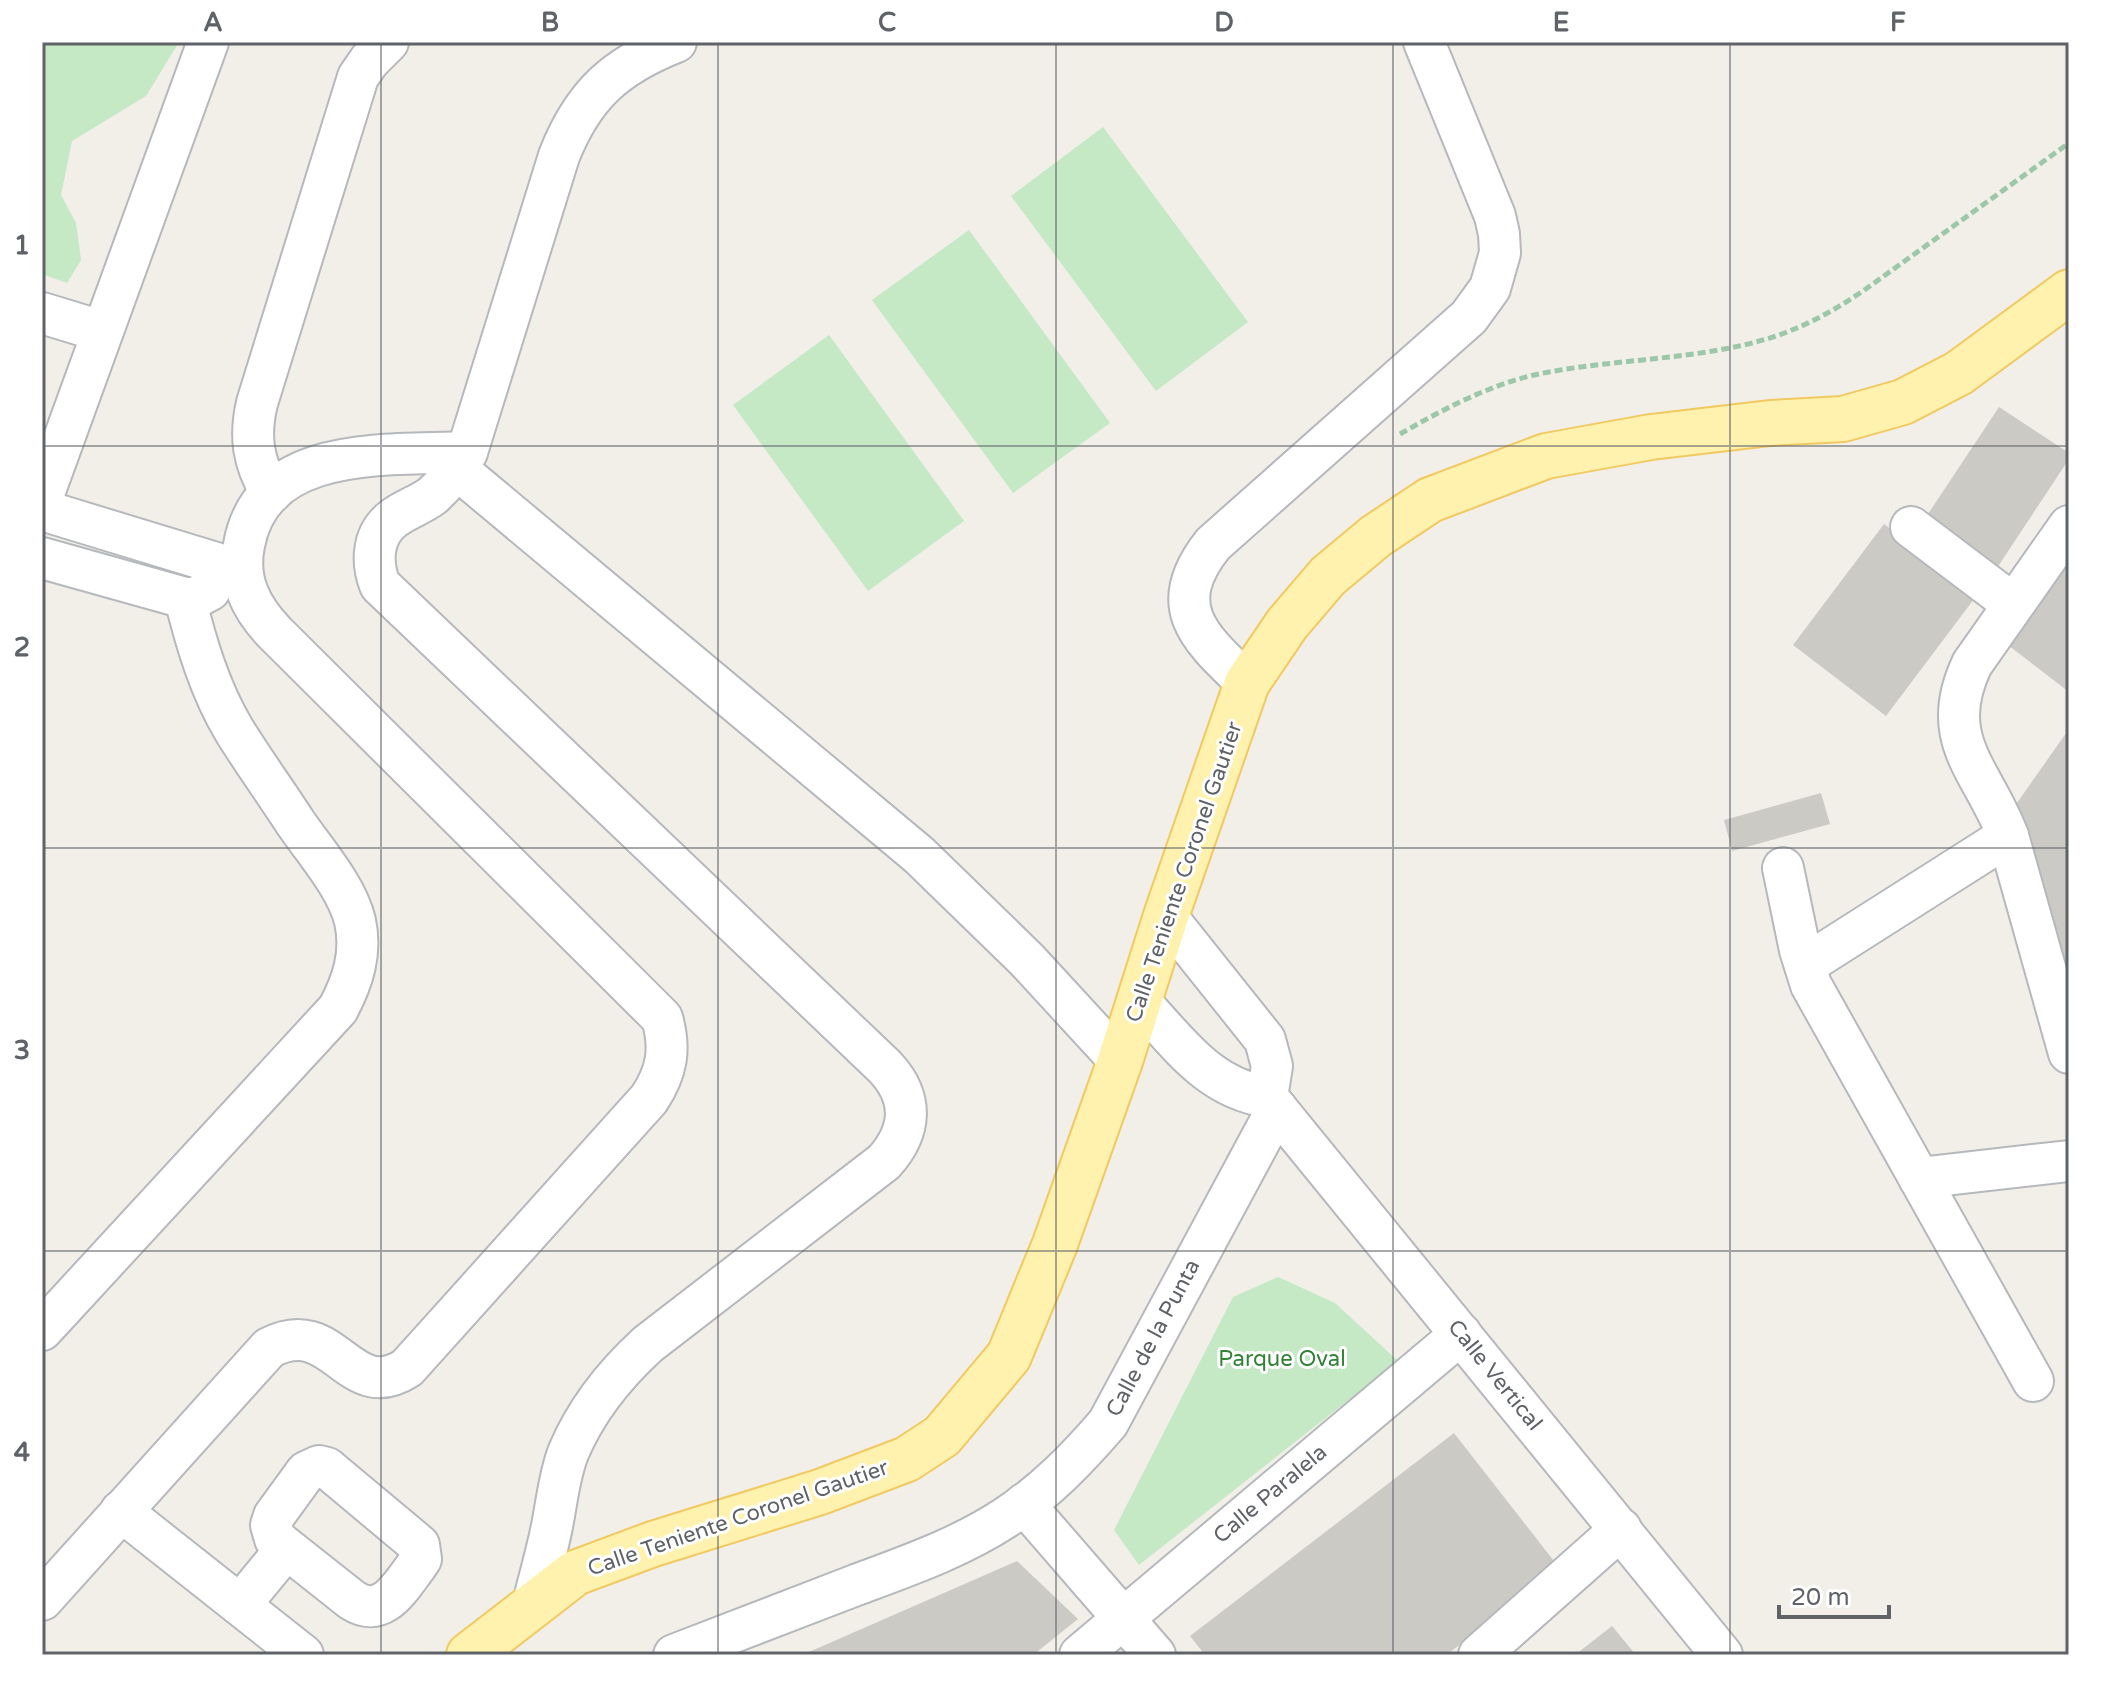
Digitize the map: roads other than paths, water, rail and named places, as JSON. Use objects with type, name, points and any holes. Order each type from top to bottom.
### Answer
[{"type":"main road","name":"Calle Teniente Coronel Gautier","points":[[469,1655],[575,1573],[907,1459],[942,1436],[1009,1356],[1045,1272],[1120,1061],[1166,916],[1247,683],[1287,624],[1328,576],[1376,536],[1430,500],[1546,456],[1651,437],[1770,423],[1843,419],[1903,402],[1959,373],[2069,292]]},
{"type":"street","points":[[42,499],[208,42]]},
{"type":"street","points":[[271,493],[254,459],[252,421],[358,77],[388,42]]},
{"type":"street","points":[[533,1604],[552,1526],[557,1489],[568,1454],[602,1392],[648,1344],[884,1162],[903,1135],[906,1104],[895,1077],[885,1067],[380,585],[374,562],[374,550],[385,526],[429,498],[462,460],[568,134],[593,95],[609,79],[627,64],[676,42]]},
{"type":"street","points":[[1247,683],[1205,642],[1191,616],[1189,590],[1202,558],[1213,544],[1469,317],[1490,288],[1496,272],[1500,253],[1495,216],[1424,42]]},
{"type":"street","points":[[42,313],[101,331]]},
{"type":"street","points":[[42,558],[185,598],[205,595],[218,576],[230,568],[256,512],[283,481],[314,465],[366,457],[462,460],[919,855],[1027,960],[1120,1061]]},
{"type":"street","points":[[42,510],[230,568],[244,586],[260,618],[662,1018],[668,1051],[665,1068],[649,1099],[407,1368],[383,1379],[370,1377],[317,1342],[304,1339],[280,1342],[260,1355],[42,1600]]},
{"type":"street","points":[[2069,526],[1972,664],[1960,689],[1958,710],[1966,752],[2008,836],[2069,1053]]},
{"type":"street","points":[[1911,527],[2013,604]]},
{"type":"street","points":[[42,1330],[338,1009],[356,966],[358,943],[349,902],[233,728],[198,648],[185,598]]},
{"type":"street","points":[[1805,965],[2008,836]]},
{"type":"street","points":[[1783,868],[1805,965],[1826,1013],[2033,1381]]},
{"type":"street","points":[[1140,1002],[1213,1076],[1272,1103],[1272,1066],[1265,1040],[1166,916]]},
{"type":"street","name":"Calle Vertical","points":[[1272,1103],[1722,1655]]},
{"type":"street","name":"Calle de la Punta","points":[[674,1655],[964,1541],[1043,1490],[1108,1423],[1272,1103]]},
{"type":"street","points":[[1919,1178],[2069,1161]]},
{"type":"street","name":"Calle Paralela","points":[[1080,1655],[1461,1334]]},
{"type":"street","points":[[1024,1504],[1155,1655]]},
{"type":"street","points":[[121,1511],[303,1655]]},
{"type":"street","points":[[1479,1655],[1621,1529]]},
{"type":"street","points":[[240,1605],[286,1549]]},
{"type":"park label","name":"Parque Oval","points":[[1282,1359]]}]
